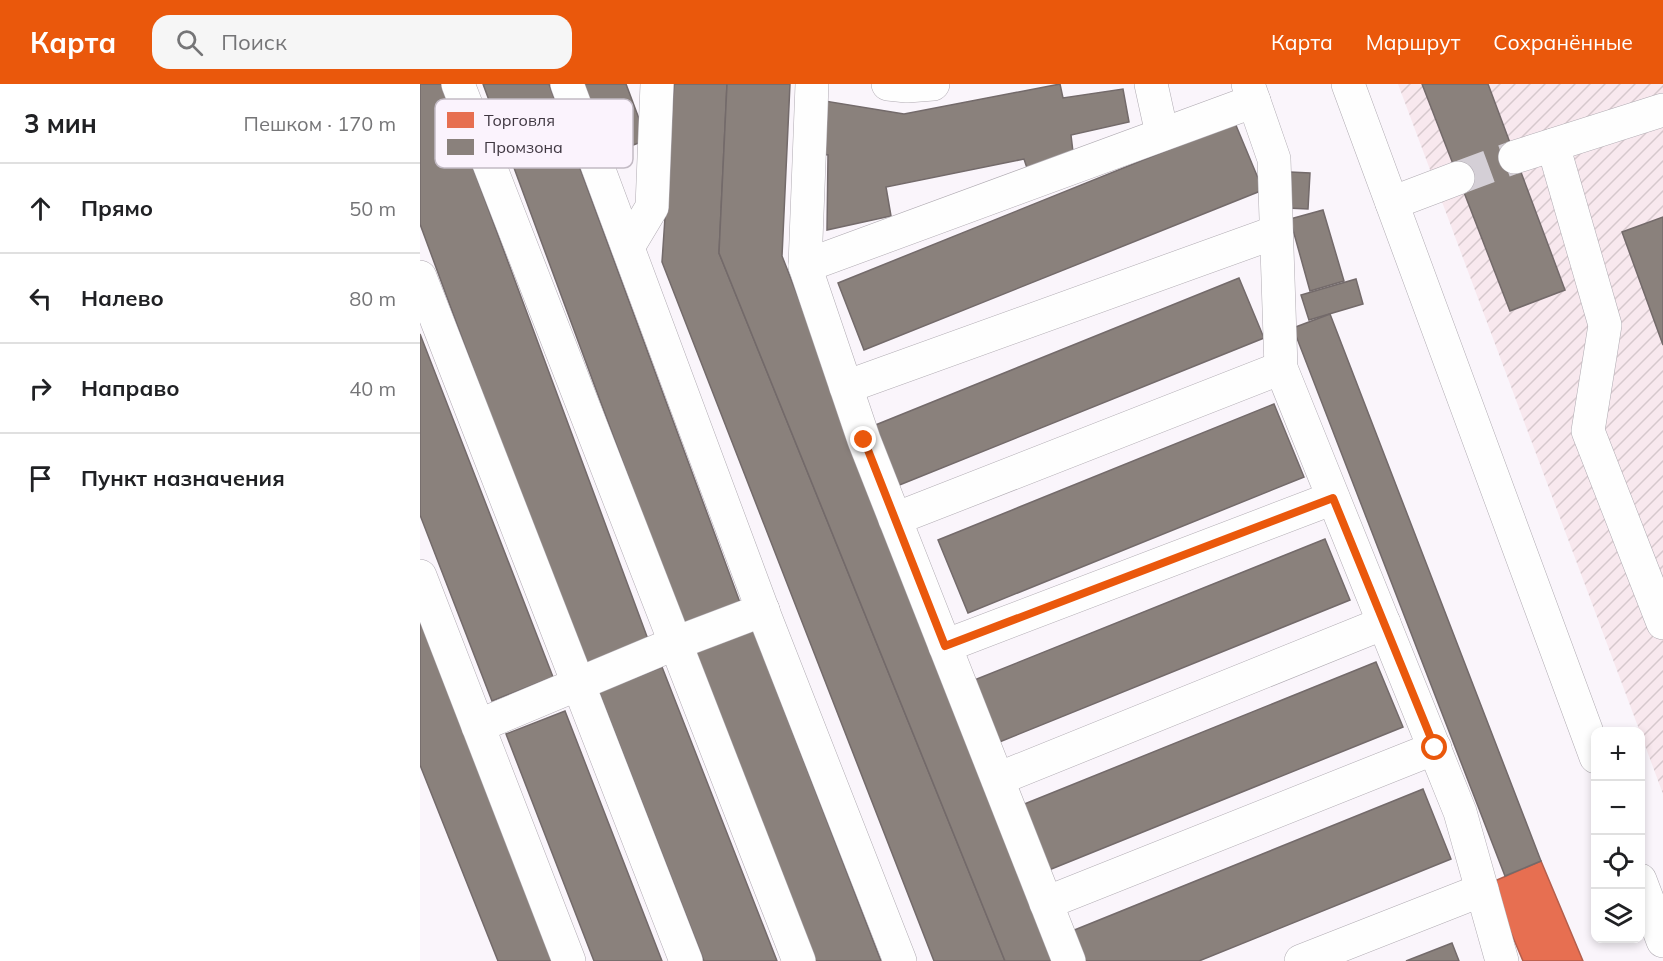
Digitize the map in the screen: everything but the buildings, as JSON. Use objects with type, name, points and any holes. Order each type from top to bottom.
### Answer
[{"type":"street","points":[[458,84],[464,99]]},
{"type":"street","points":[[567,84],[573,99]]},
{"type":"street","points":[[628,247],[652,207],[657,84]]},
{"type":"street","points":[[812,84],[805,266],[846,387],[895,519],[1069,961]]},
{"type":"street","points":[[888,84],[907,86],[933,84]]},
{"type":"street","points":[[1150,84],[1162,134]]},
{"type":"street","points":[[1348,84],[1591,743]]},
{"type":"street","points":[[805,266],[1162,134],[1251,92],[1274,159],[1281,368],[1460,812],[1502,961]]},
{"type":"street","points":[[1515,157],[1663,110]]},
{"type":"street","points":[[1553,145],[1605,325],[1588,431],[1663,623]]},
{"type":"street","points":[[491,168],[799,961]]},
{"type":"street","points":[[598,168],[763,610],[900,961]]},
{"type":"street","points":[[1392,203],[1458,178]]},
{"type":"street","points":[[846,387],[1276,232]]},
{"type":"street","points":[[420,277],[686,961]]},
{"type":"street","points":[[895,519],[1281,368]]},
{"type":"street","points":[[945,646],[1333,498]]},
{"type":"street","points":[[420,576],[569,961]]},
{"type":"street","points":[[478,726],[676,643],[763,610]]},
{"type":"street","points":[[998,779],[1384,623]]},
{"type":"street","points":[[1046,903],[1435,748]]},
{"type":"street","points":[[1644,889],[1663,941]]},
{"type":"street","points":[[1301,961],[1482,890]]},
{"type":"shaded area","points":[[1398,84],[1663,84],[1663,794],[1645,745],[1645,727],[1638,727]]},
{"type":"tunnel","points":[[1458,178],[1515,157]]},
{"type":"route","points":[[864,440],[945,646],[1333,498],[1435,748]]}]
